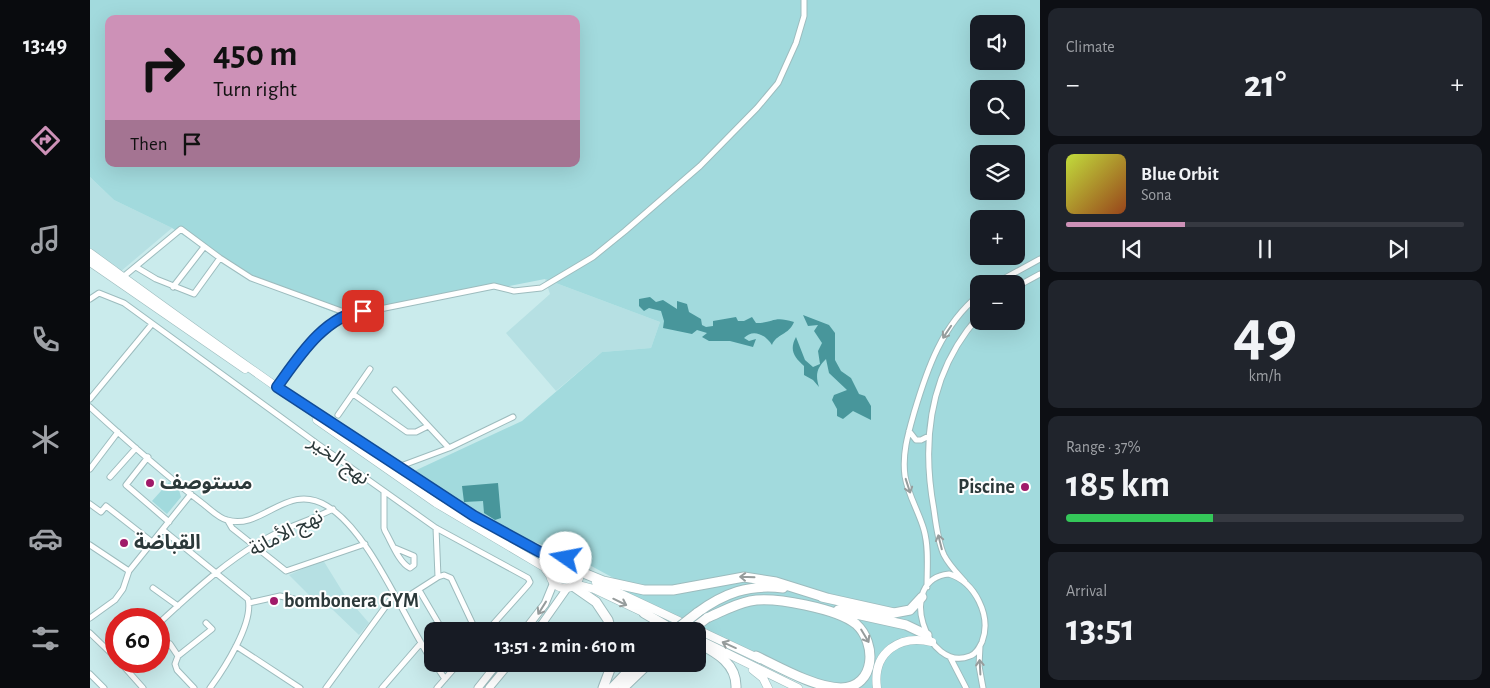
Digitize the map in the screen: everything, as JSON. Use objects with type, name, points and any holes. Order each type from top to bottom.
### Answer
[{"type":"highway","points":[[580,569],[586,574],[603,581],[644,590],[673,590],[735,577],[752,577],[787,585],[827,598]]},
{"type":"highway","points":[[572,586],[596,602],[609,622]]},
{"type":"highway","points":[[686,622],[722,597],[751,587],[784,589],[894,613],[910,610],[922,597]]},
{"type":"highway","points":[[702,622],[734,601],[755,596],[770,596],[906,625],[930,639]]},
{"type":"highway","points":[[708,618],[740,603],[756,600],[775,600],[819,609],[844,617],[855,623],[869,641],[871,654],[865,676],[845,688],[822,685],[756,656]]},
{"type":"highway","points":[[644,613],[659,622]]},
{"type":"highway","points":[[706,647],[718,654],[729,665],[735,678],[736,688]]},
{"type":"highway","points":[[603,688],[609,672]]},
{"type":"highway","points":[[612,688],[627,672]]},
{"type":"highway","points":[[623,688],[640,672]]},
{"type":"highway","points":[[630,688],[645,672]]},
{"type":"main road","points":[[90,253],[277,387],[442,497],[540,552],[572,560],[586,577],[821,688]]},
{"type":"main road","points":[[90,262],[436,503],[544,567],[558,586],[594,589],[663,622]]},
{"type":"main road","points":[[552,580],[552,567],[563,558]]},
{"type":"main road","points":[[572,586],[580,569]]},
{"type":"main road","points":[[877,688],[876,676],[880,662],[892,647],[907,640],[930,639]]},
{"type":"main road","points":[[706,643],[798,688]]},
{"type":"main road","points":[[746,663],[763,678],[768,688]]},
{"type":"street","points":[[123,277],[181,229],[204,247],[251,278],[340,311],[350,312],[494,286],[514,291],[541,288],[593,257],[700,166],[757,108],[778,83],[796,43],[804,16],[804,0]]},
{"type":"street","points":[[173,287],[204,247]]},
{"type":"street","points":[[136,267],[173,287],[195,294],[220,258]]},
{"type":"street","points":[[1011,275],[1040,259]]},
{"type":"street","points":[[1025,282],[1040,274]]},
{"type":"street","name":"نهج الخير","points":[[90,299],[99,293],[124,303],[436,528],[530,580],[528,585],[495,622]]},
{"type":"street","points":[[927,587],[927,554],[924,531],[908,488],[904,471],[904,454],[908,431],[925,374],[939,343],[955,320],[970,304]]},
{"type":"street","points":[[277,387],[305,349],[329,327],[350,312]]},
{"type":"street","points":[[90,399],[152,324]]},
{"type":"street","points":[[970,327],[956,345],[943,372],[933,406],[929,436],[932,499],[945,557],[975,594],[983,611],[985,627],[980,646],[979,666],[983,688]]},
{"type":"street","points":[[338,415],[370,369]]},
{"type":"street","points":[[395,390],[449,448]]},
{"type":"street","points":[[353,394],[408,432],[416,432],[428,426]]},
{"type":"street","points":[[90,407],[136,448],[191,494],[228,521],[232,528],[286,571],[364,544]]},
{"type":"street","points":[[398,467],[449,448],[513,417]]},
{"type":"street","points":[[908,431],[916,440],[929,436]]},
{"type":"street","points":[[90,469],[118,432]]},
{"type":"street","points":[[110,477],[136,448]]},
{"type":"street","points":[[148,457],[126,485],[169,522]]},
{"type":"street","points":[[384,492],[383,526],[395,548]]},
{"type":"street","points":[[90,618],[115,600],[122,589],[129,571],[191,494]]},
{"type":"street","points":[[228,521],[254,518],[292,500],[317,501],[333,510],[348,524],[364,544],[424,648]]},
{"type":"street","points":[[90,504],[102,512],[106,506],[152,542]]},
{"type":"street","name":"نهج الأمانة","points":[[170,613],[216,574],[254,546],[275,534],[333,510]]},
{"type":"street","points":[[436,528],[438,577]]},
{"type":"street","points":[[163,530],[243,594],[249,603],[248,613],[236,646],[210,688]]},
{"type":"street","points":[[90,545],[129,571]]},
{"type":"street","points":[[399,602],[444,574],[450,577],[472,622]]},
{"type":"street","points":[[965,582],[957,576],[940,575],[933,578],[922,597],[920,610],[930,639],[949,656],[966,688]]},
{"type":"street","points":[[531,622],[545,604],[552,580]]},
{"type":"street","points":[[544,622],[572,586]]},
{"type":"street","points":[[152,588],[178,606]]},
{"type":"street","points":[[419,590],[439,622]]},
{"type":"street","points":[[326,688],[394,595]]},
{"type":"street","points":[[249,603],[280,596],[294,599]]},
{"type":"street","points":[[194,688],[176,668],[175,662],[178,656],[212,629],[206,623]]},
{"type":"street","points":[[90,633],[105,647]]},
{"type":"street","points":[[382,688],[421,643]]},
{"type":"street","points":[[170,644],[178,656]]},
{"type":"street","points":[[236,646],[300,688]]},
{"type":"street","points":[[949,656],[959,659],[970,656],[980,646]]},
{"type":"street","points":[[440,672],[445,679]]},
{"type":"street","points":[[437,688],[451,672]]},
{"type":"street","points":[[478,688],[491,672]]},
{"type":"street","points":[[489,688],[502,672]]},
{"type":"street","points":[[130,673],[143,688]]},
{"type":"street","points":[[90,674],[104,688]]},
{"type":"shaded area","points":[[90,0],[1040,0],[1040,688],[830,688],[706,630],[706,622],[689,622],[616,588],[619,581],[571,555],[512,534],[410,473],[522,421],[602,352],[651,348],[660,322],[545,279],[355,316],[343,316],[252,280],[172,228],[114,200],[90,177]]},
{"type":"shaded area","points":[[90,177],[114,200],[172,228],[120,272],[90,248]]},
{"type":"shaded area","points":[[545,279],[660,322],[651,348],[602,352],[556,391],[506,333],[550,294]]},
{"type":"shaded area","points":[[650,297],[656,302],[663,300],[677,309],[677,301],[687,304],[689,312],[701,319],[702,325],[706,327],[713,326],[713,321],[736,317],[738,321],[744,321],[752,317],[756,323],[777,319],[794,322],[789,330],[776,339],[772,345],[766,338],[755,333],[751,333],[744,338],[749,341],[756,339],[753,347],[730,341],[709,341],[702,337],[707,333],[697,330],[692,334],[663,328],[664,321],[661,311],[649,308],[644,311],[639,306],[639,299]]},
{"type":"shaded area","points":[[803,315],[829,325],[835,333],[835,360],[841,371],[851,378],[859,394],[865,396],[871,406],[871,420],[853,411],[843,419],[837,416],[837,409],[832,400],[834,395],[847,390],[829,373],[826,359],[818,372],[819,387],[813,380],[804,375],[804,366],[795,356],[793,350],[796,337],[805,360],[813,367],[820,364],[818,351],[822,343],[814,331],[818,325],[808,326]]},
{"type":"shaded area","points":[[169,482],[179,490],[181,497],[167,514],[152,501]]},
{"type":"shaded area","points":[[498,483],[501,518],[495,520],[484,513],[483,501],[464,502],[462,486]]},
{"type":"shaded area","points":[[323,560],[344,594],[369,623],[359,635],[333,610],[309,595],[289,575]]},
{"type":"place","name":"مستوصف","points":[[150,483]]},
{"type":"place","name":"Piscine","points":[[1025,487]]},
{"type":"place","name":"القباضة","points":[[124,543]]},
{"type":"place","name":"bombonera GYM","points":[[274,601]]},
{"type":"route","points":[[363,311],[350,312],[329,327],[305,349],[277,387],[442,497],[474,516],[540,552],[566,558]]}]
